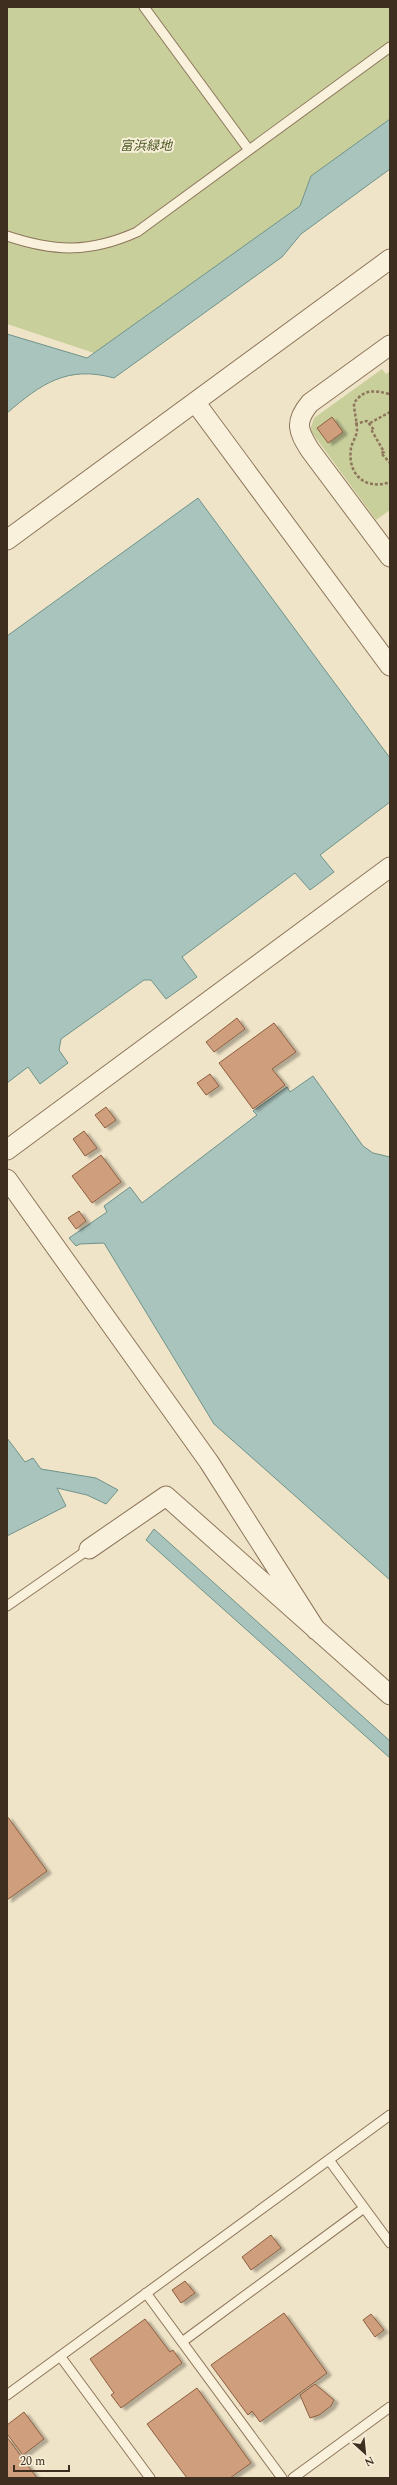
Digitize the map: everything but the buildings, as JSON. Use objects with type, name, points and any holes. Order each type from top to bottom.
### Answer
[{"type":"street","points":[[7,540],[390,259]]},
{"type":"street","points":[[389,348],[310,403],[301,413],[299,432],[310,450],[390,557]]},
{"type":"street","points":[[195,402],[390,666]]},
{"type":"street","points":[[7,1150],[390,867]]},
{"type":"street","points":[[7,1179],[208,1462],[316,1630]]},
{"type":"street","points":[[89,1549],[166,1496],[390,1695]]},
{"type":"lane","points":[[144,7],[249,150]]},
{"type":"lane","points":[[7,236],[24,242],[71,250],[120,240],[137,232],[390,47]]},
{"type":"lane","points":[[7,1606],[89,1549]]},
{"type":"lane","points":[[7,2395],[390,2115]]},
{"type":"lane","points":[[329,2160],[390,2243]]},
{"type":"lane","points":[[182,2342],[364,2208]]},
{"type":"lane","points":[[146,2293],[282,2478]]},
{"type":"lane","points":[[60,2356],[150,2478]]},
{"type":"lane","points":[[293,2478],[390,2407]]},
{"type":"path","points":[[390,398],[390,393],[377,390],[367,391],[358,397],[354,403],[355,424],[357,431],[351,448],[352,462],[355,471],[369,485],[375,486],[390,482]]},
{"type":"path","points":[[355,424],[367,421],[370,423],[390,412]]},
{"type":"path","points":[[370,423],[374,430],[372,431],[384,452],[381,453],[390,463]]},
{"type":"green space","name":"富浜緑地","points":[[7,7],[390,7],[390,119],[311,176],[300,206],[94,353],[7,324]]},
{"type":"green space","points":[[382,369],[386,374],[390,371],[390,510],[376,520],[310,430],[314,418]]},
{"type":"water","points":[[390,119],[390,169],[301,234],[282,257],[114,378],[82,374],[68,376],[56,380],[31,393],[7,413],[7,334],[87,358],[300,206],[311,176]]},
{"type":"water","points":[[198,498],[390,758],[390,802],[320,855],[334,872],[310,890],[295,873],[182,957],[197,977],[166,999],[151,980],[144,980],[61,1039],[59,1050],[68,1063],[40,1084],[28,1067],[7,1083],[7,636]]},
{"type":"water","points":[[313,1076],[363,1146],[373,1153],[390,1157],[390,1580],[214,1424],[104,1243],[80,1244],[76,1246],[69,1238],[107,1212],[104,1206],[130,1187],[142,1203],[257,1115],[253,1111],[287,1087],[290,1092]]},
{"type":"water","points":[[7,1438],[25,1462],[33,1458],[41,1469],[96,1478],[118,1490],[106,1504],[87,1495],[57,1488],[66,1506],[7,1536]]},
{"type":"water","points":[[154,1529],[390,1741],[390,1758],[146,1540]]}]
